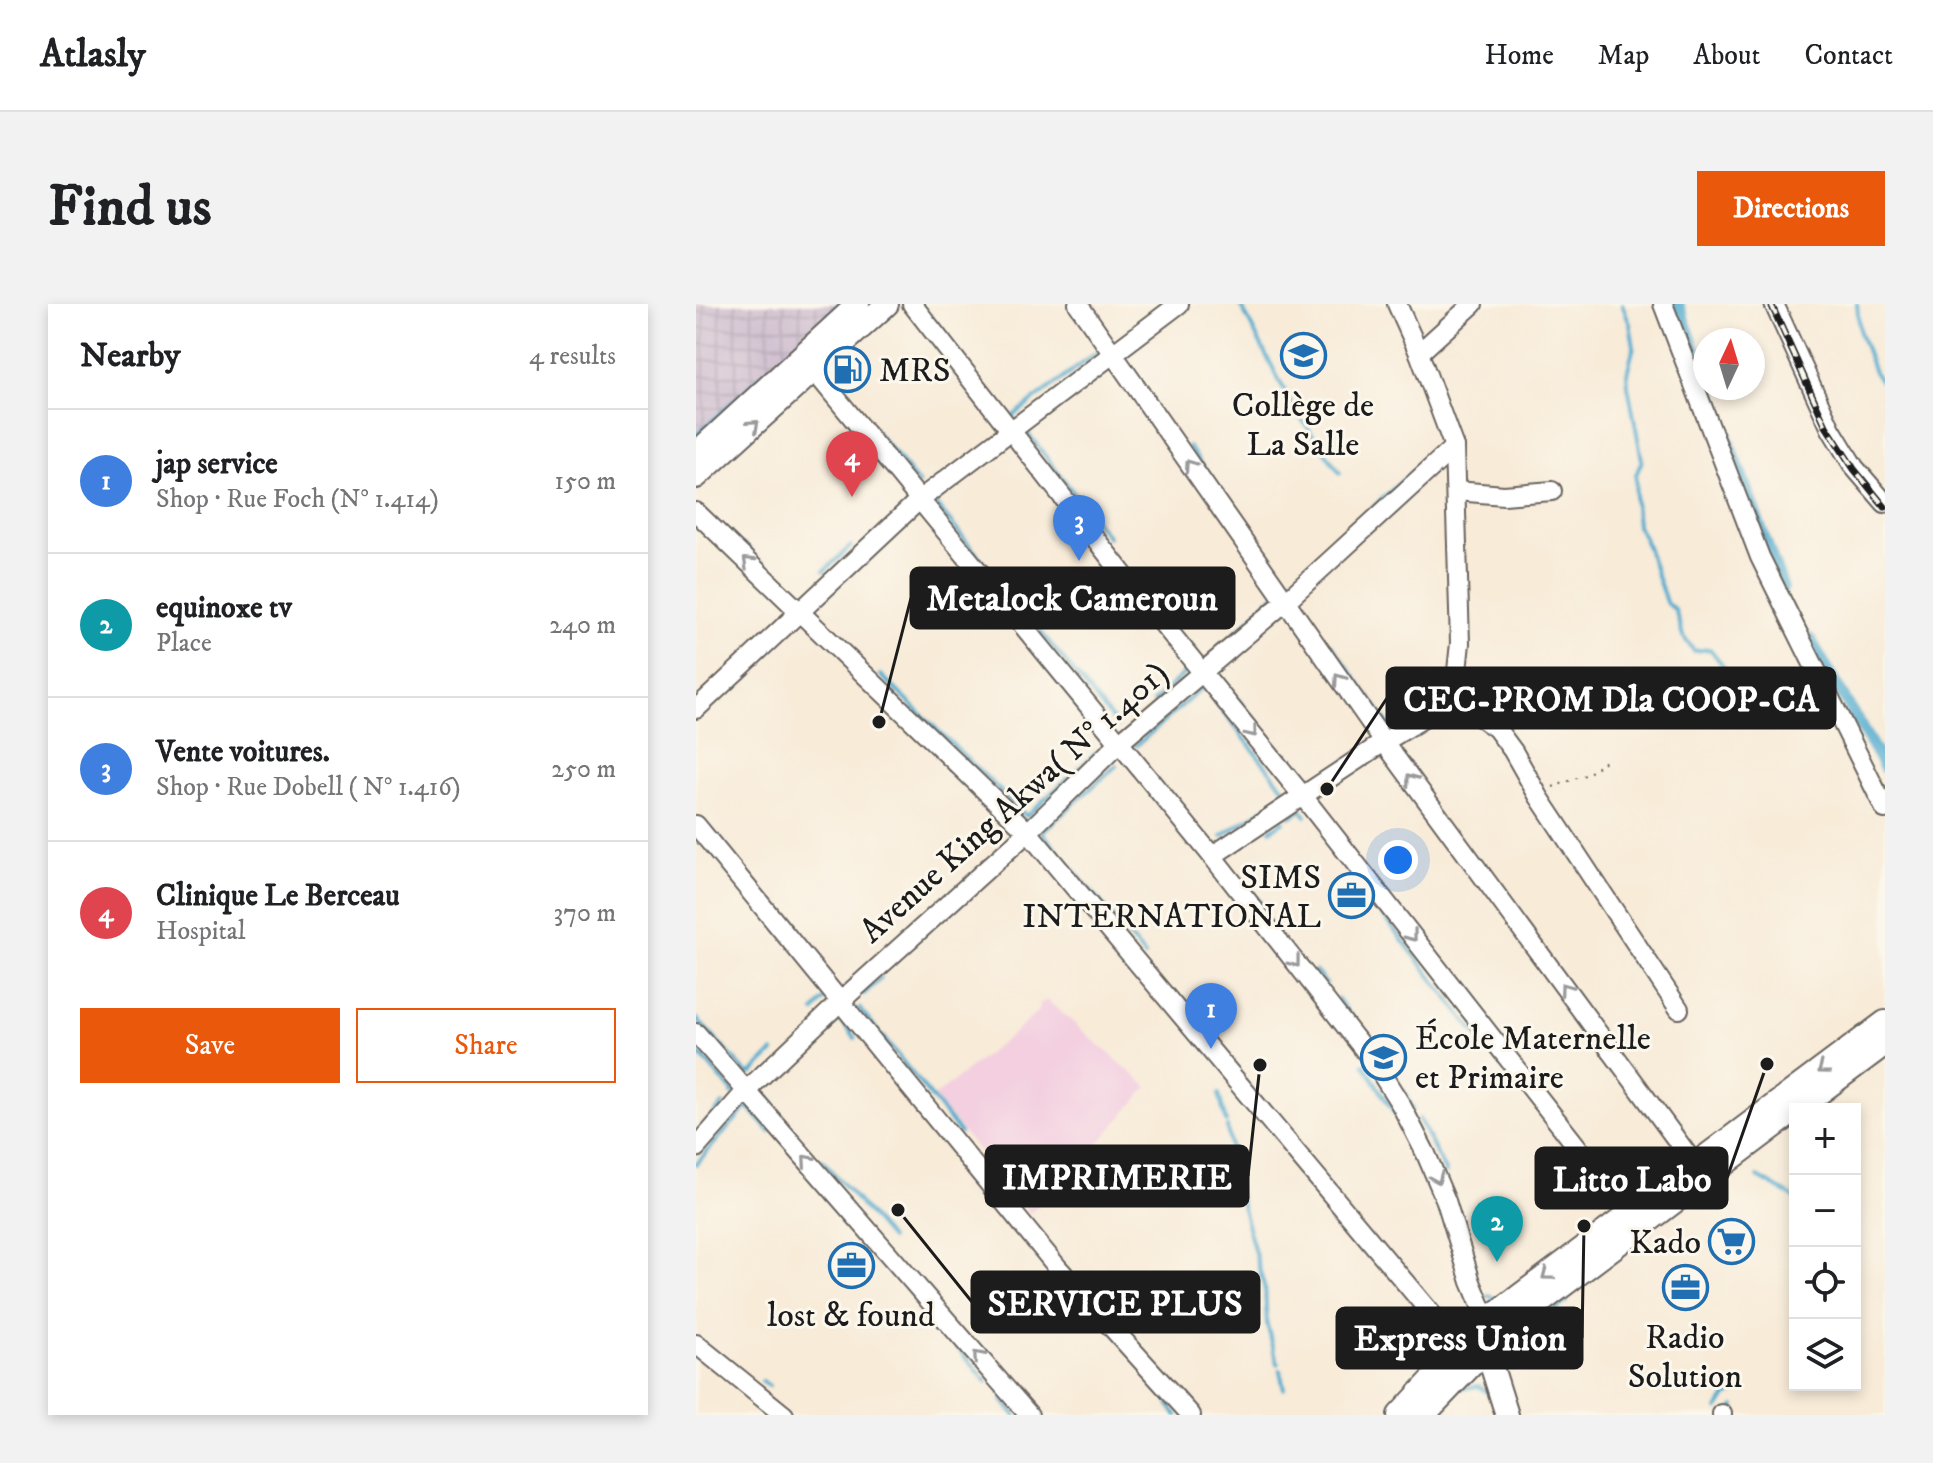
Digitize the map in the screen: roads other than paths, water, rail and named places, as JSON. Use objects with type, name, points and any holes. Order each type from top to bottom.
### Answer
[{"type":"main road","points":[[696,477],[807,363],[858,304]]},
{"type":"main road","points":[[696,453],[807,363],[887,304]]},
{"type":"main road","points":[[1399,1415],[1476,1338],[1508,1327],[1634,1220],[1700,1171],[1885,1022]]},
{"type":"main road","points":[[1806,1103],[1885,1044]]},
{"type":"main road","points":[[1700,1171],[1789,1115]]},
{"type":"main road","points":[[1424,1415],[1476,1338]]},
{"type":"main road","points":[[1476,1338],[1507,1415]]},
{"type":"street","points":[[912,304],[1634,1220]]},
{"type":"street","points":[[1078,304],[1384,742],[1700,1171]]},
{"type":"street","points":[[696,709],[919,500],[1179,304]]},
{"type":"street","points":[[1212,856],[1450,702],[1460,643],[1454,447],[1397,304]]},
{"type":"street","points":[[1419,353],[1473,304]]},
{"type":"street","points":[[1663,304],[1760,557],[1885,809]]},
{"type":"street","points":[[1774,304],[1831,429],[1854,467],[1885,503]]},
{"type":"street","points":[[807,363],[1212,856],[1376,1065],[1401,1105],[1446,1201],[1471,1282],[1476,1338]]},
{"type":"street","name":"Avenue King Akwa( N° 1.401)","points":[[696,1148],[747,1090],[1028,832],[1119,743],[1285,602],[1454,447]]},
{"type":"street","points":[[1456,491],[1504,495],[1552,491]]},
{"type":"street","points":[[696,512],[1028,832],[1476,1338]]},
{"type":"street","points":[[1450,702],[1473,712],[1496,728],[1679,1009]]},
{"type":"street","points":[[696,825],[1058,1268],[1191,1415]]},
{"type":"street","points":[[696,1033],[1029,1415]]},
{"type":"street","points":[[696,1344],[784,1415]]},
{"type":"waterway","points":[[696,435],[840,304]]},
{"type":"waterway","points":[[1240,304],[1293,407],[1340,473]]},
{"type":"waterway","points":[[1622,304],[1634,346],[1627,373],[1642,460],[1636,475],[1637,526],[1666,602],[1675,610],[1683,636],[1694,651],[1710,649],[1725,668]]},
{"type":"waterway","points":[[1678,304],[1693,344]]},
{"type":"waterway","points":[[1857,304],[1860,333],[1874,372],[1885,386]]},
{"type":"waterway","points":[[1013,416],[1099,348]]},
{"type":"waterway","points":[[1054,409],[1112,366],[1114,369]]},
{"type":"waterway","points":[[833,379],[919,484]]},
{"type":"waterway","points":[[1713,400],[1783,588]]},
{"type":"waterway","points":[[1026,431],[1108,537]]},
{"type":"waterway","points":[[1189,447],[1287,585],[1444,443]]},
{"type":"waterway","points":[[933,501],[1118,726]]},
{"type":"waterway","points":[[744,545],[751,551]]},
{"type":"waterway","points":[[824,571],[851,546]]},
{"type":"waterway","points":[[762,562],[798,596],[803,591]]},
{"type":"waterway","points":[[1233,635],[1275,595]]},
{"type":"waterway","points":[[1810,639],[1885,768]]},
{"type":"waterway","points":[[1331,644],[1390,727],[1446,689]]},
{"type":"waterway","points":[[1220,668],[1217,673],[1270,740]]},
{"type":"waterway","points":[[1153,702],[1189,669]]},
{"type":"waterway","points":[[881,675],[1026,816],[1096,753]]},
{"type":"waterway","points":[[1136,746],[1203,687],[1205,689]]},
{"type":"waterway","points":[[1213,699],[1286,791]]},
{"type":"waterway","points":[[1117,765],[1042,832],[1145,956]]},
{"type":"waterway","points":[[1222,836],[1284,796]]},
{"type":"waterway","points":[[979,799],[986,806]]},
{"type":"waterway","points":[[1290,817],[1301,810],[1306,816]]},
{"type":"waterway","points":[[1270,830],[1284,821]]},
{"type":"waterway","points":[[1353,877],[1501,1066]]},
{"type":"waterway","points":[[1250,890],[1261,903]]},
{"type":"waterway","points":[[1315,971],[1326,984]]},
{"type":"waterway","points":[[864,994],[881,978]]},
{"type":"waterway","points":[[814,1012],[825,999]]},
{"type":"waterway","points":[[1338,999],[1393,1073]]},
{"type":"waterway","points":[[859,1008],[878,1031]]},
{"type":"waterway","points":[[696,1018],[747,1073],[752,1073],[773,1052]]},
{"type":"waterway","points":[[790,1065],[839,1020]]},
{"type":"waterway","points":[[841,1020],[855,1038]]},
{"type":"waterway","points":[[882,1036],[960,1133]]},
{"type":"waterway","points":[[696,1050],[732,1094]]},
{"type":"waterway","points":[[1364,1064],[1418,1159]]},
{"type":"waterway","points":[[1404,1091],[1413,1109]]},
{"type":"waterway","points":[[1219,1094],[1226,1122]]},
{"type":"waterway","points":[[766,1096],[773,1103]]},
{"type":"waterway","points":[[700,1129],[723,1104]]},
{"type":"waterway","points":[[696,1164],[745,1109],[750,1109],[770,1132]]},
{"type":"waterway","points":[[1419,1119],[1446,1173]]},
{"type":"waterway","points":[[1227,1127],[1236,1183],[1265,1290],[1267,1325],[1278,1364]]},
{"type":"waterway","points":[[822,1160],[890,1239]]},
{"type":"waterway","points":[[1758,1177],[1789,1195]]},
{"type":"waterway","points":[[831,1202],[849,1222]]},
{"type":"waterway","points":[[907,1289],[987,1382]]},
{"type":"waterway","points":[[1489,1296],[1499,1300]]},
{"type":"waterway","points":[[1516,1339],[1566,1302]]},
{"type":"waterway","points":[[1459,1331],[1468,1315]]},
{"type":"waterway","points":[[1280,1370],[1284,1389]]},
{"type":"waterway","points":[[762,1381],[769,1386]]},
{"type":"waterway","points":[[1464,1388],[1479,1386],[1492,1395]]},
{"type":"waterway","points":[[1718,1409],[1726,1396],[1742,1389]]},
{"type":"waterway","points":[[1002,1400],[1015,1415]]},
{"type":"waterway","points":[[1168,1404],[1177,1415]]},
{"type":"waterway","points":[[1730,1415],[1735,1406]]},
{"type":"railway","points":[[1771,304],[1826,426],[1854,469],[1885,507]]},
{"type":"place","name":"Collège de La Salle","points":[[1303,356]]},
{"type":"place","name":"MRS","points":[[848,369]]},
{"type":"place","name":"Clinique Le Berceau","points":[[852,497]]},
{"type":"place","name":"Vente voitures.","points":[[1079,561]]},
{"type":"place","name":"Metalock Cameroun","points":[[879,722]]},
{"type":"place","name":"CEC-PROM Dla COOP-CA","points":[[1327,789]]},
{"type":"place","name":"SIMS INTERNATIONAL","points":[[1352,896]]},
{"type":"place","name":"jap service","points":[[1211,1049]]},
{"type":"place","name":"École Maternelle et Primaire","points":[[1384,1057]]},
{"type":"place","name":"Litto Labo","points":[[1767,1064]]},
{"type":"place","name":"IMPRIMERIE","points":[[1260,1065]]},
{"type":"place","name":"SERVICE PLUS","points":[[898,1210]]},
{"type":"place","name":"Express Union","points":[[1584,1226]]},
{"type":"place","name":"Kado","points":[[1732,1241]]},
{"type":"place","name":"equinoxe tv","points":[[1497,1262]]},
{"type":"place","name":"lost & found","points":[[851,1266]]},
{"type":"place","name":"Radio Solution","points":[[1685,1288]]}]
